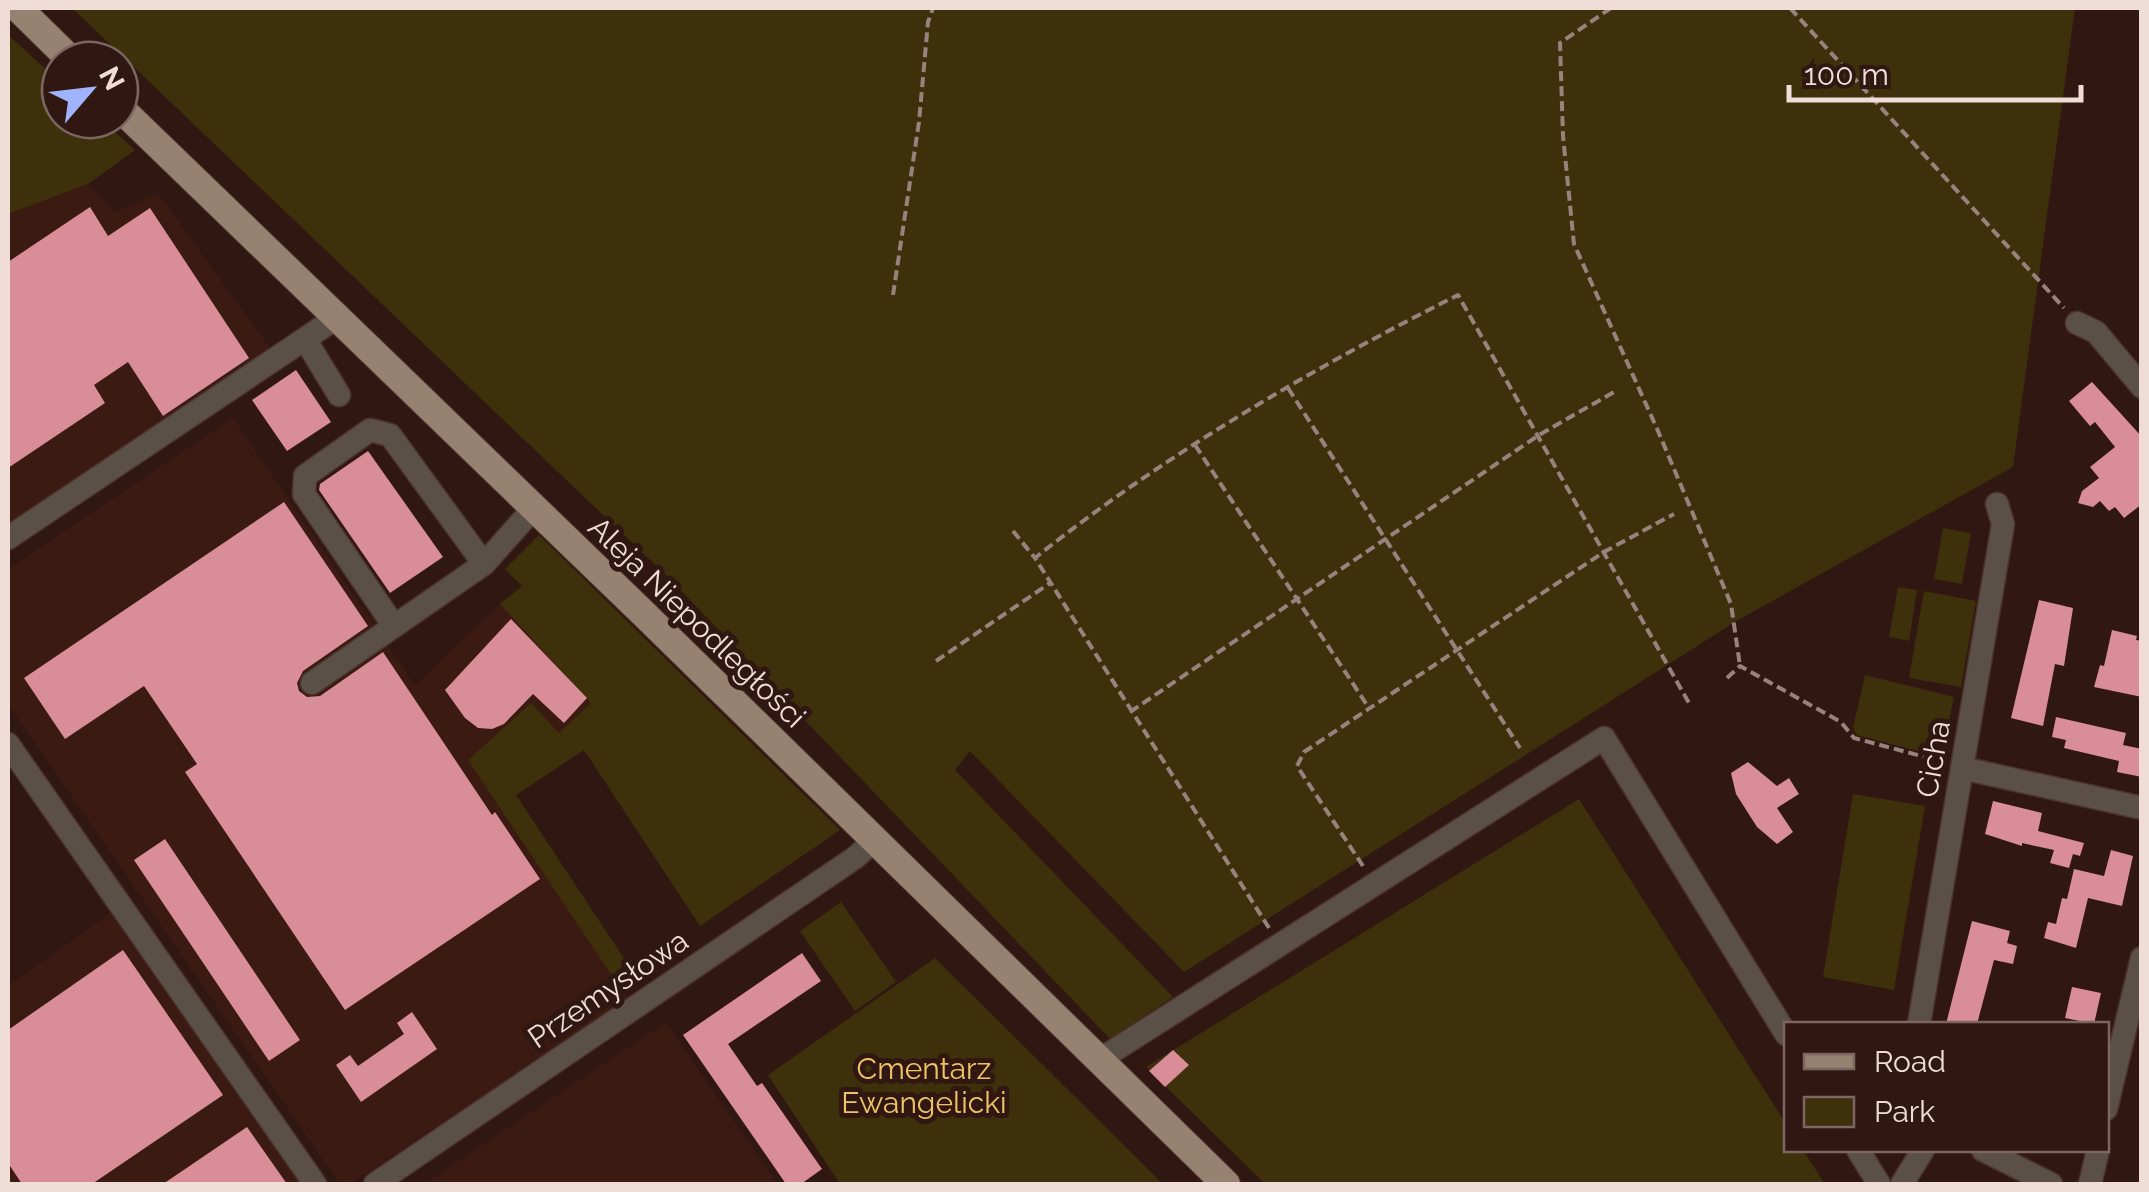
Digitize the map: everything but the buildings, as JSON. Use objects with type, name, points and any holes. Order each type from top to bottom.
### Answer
[{"type":"main road","points":[[18,8],[51,40]]},
{"type":"main road","name":"Aleja Niepodległości","points":[[140,127],[1226,1184]]},
{"type":"street","points":[[8,538],[336,318]]},
{"type":"street","points":[[2077,323],[2096,332],[2142,386]]},
{"type":"street","points":[[305,339],[340,395]]},
{"type":"street","points":[[394,626],[304,494],[304,476],[370,430],[390,435],[484,564]]},
{"type":"street","name":"Cicha","points":[[1919,1022],[1954,765],[2003,524],[1997,504]]},
{"type":"street","points":[[312,683],[484,564],[533,509]]},
{"type":"street","points":[[1099,1060],[1604,738],[1784,1031]]},
{"type":"street","points":[[8,744],[315,1184]]},
{"type":"street","points":[[1954,765],[2142,808]]},
{"type":"street","name":"Przemysłowa","points":[[375,1184],[874,841]]},
{"type":"street","points":[[2109,1096],[2142,958]]},
{"type":"street","points":[[1859,1152],[1879,1184]]},
{"type":"street","points":[[1902,1184],[1922,1152]]},
{"type":"street","points":[[1987,1152],[2051,1184]]},
{"type":"street","points":[[2090,1184],[2098,1152]]},
{"type":"path","points":[[892,295],[933,8]]},
{"type":"path","points":[[1611,8],[1560,43],[1563,136],[1574,244],[1731,604],[1740,666]]},
{"type":"path","points":[[1790,8],[2077,323]]},
{"type":"path","points":[[1036,558],[1195,445],[1353,348],[1458,295],[1689,703]]},
{"type":"path","points":[[1288,388],[1520,748]]},
{"type":"path","points":[[1130,712],[1539,435],[1614,392]]},
{"type":"path","points":[[1195,445],[1370,708]]},
{"type":"path","points":[[1376,885],[1298,766],[1304,752],[1604,552],[1674,514]]},
{"type":"path","points":[[1013,531],[1036,558],[1280,945]]},
{"type":"path","points":[[936,661],[1050,582]]},
{"type":"path","points":[[1727,678],[1740,666]]},
{"type":"path","points":[[1740,666],[1842,722],[1854,738],[1954,765]]},
{"type":"shaded area","points":[[88,184],[116,212],[158,193],[273,352],[8,528],[8,214]]},
{"type":"shaded area","points":[[233,418],[415,685],[500,604],[591,703],[559,733],[531,703],[468,760],[628,999],[350,1184],[340,1184],[8,704],[8,569]]},
{"type":"shaded area","points":[[116,909],[311,1184],[8,1184],[8,986]]},
{"type":"shaded area","points":[[666,1022],[777,1184],[424,1184]]},
{"type":"green space","points":[[72,8],[2075,8],[2013,467],[1738,620],[1184,972],[970,751],[955,770],[1173,997],[1110,1039],[668,577],[140,73],[140,40],[106,40]]},
{"type":"green space","points":[[8,35],[40,64],[40,140],[124,140],[135,150],[88,184],[8,214]]},
{"type":"green space","points":[[1943,528],[1971,533],[1962,584],[1934,579]]},
{"type":"green space","points":[[539,535],[840,830],[700,926],[584,750],[516,795],[633,972],[616,982],[468,760],[531,703],[559,733],[591,703],[500,604],[522,586],[505,569]]},
{"type":"green space","points":[[1898,587],[1917,590],[1909,641],[1889,637]]},
{"type":"green space","points":[[1924,591],[1976,601],[1961,687],[1909,678]]},
{"type":"green space","points":[[1865,675],[1954,697],[1941,757],[1857,735],[1853,728]]},
{"type":"green space","points":[[1853,794],[1925,806],[1894,990],[1823,977]]},
{"type":"green space","points":[[1579,799],[1784,1121],[1784,1152],[1804,1152],[1825,1184],[1265,1184],[1146,1067]]},
{"type":"green space","points":[[841,902],[896,982],[855,1011],[800,931]]},
{"type":"green space","name":"Cmentarz Ewangelicki","points":[[935,958],[1163,1184],[840,1184],[768,1075]]}]
